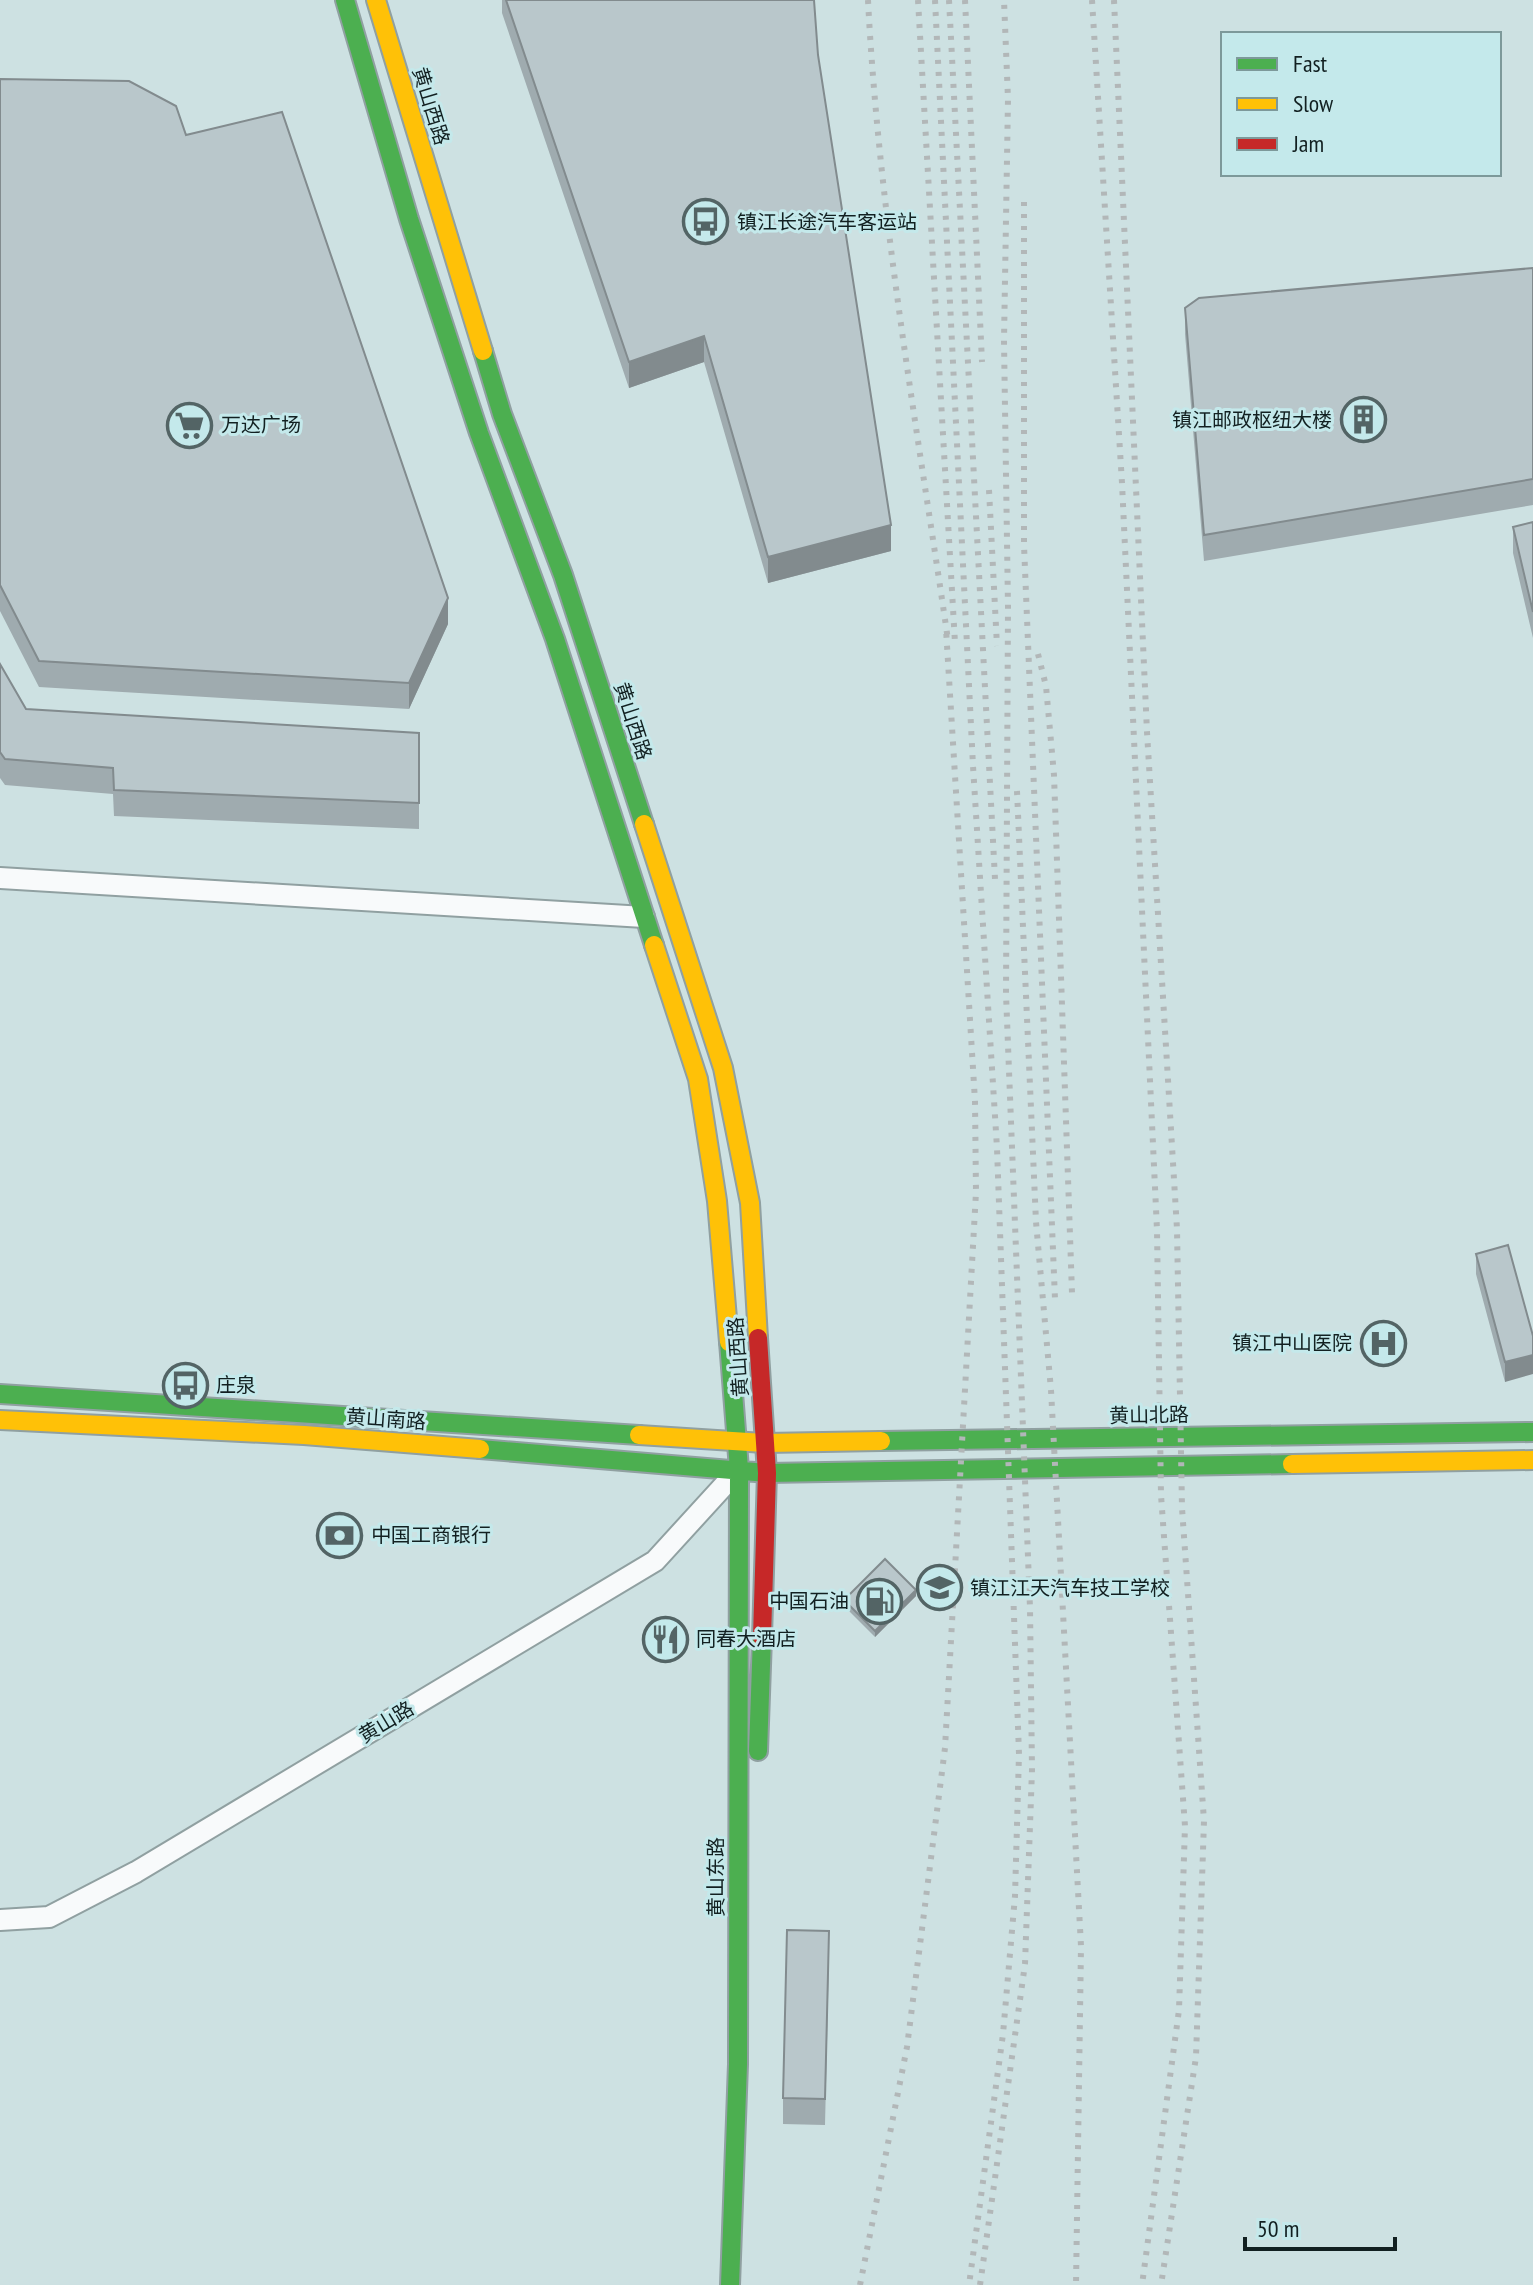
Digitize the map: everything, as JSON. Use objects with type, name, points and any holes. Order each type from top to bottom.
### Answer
[{"type":"street","name":"黄山西路","points":[[345,0],[409,219],[479,433],[555,639],[698,1079],[717,1201],[739,1469]]},
{"type":"street","name":"黄山西路","points":[[376,0],[502,414],[563,575],[723,1068],[750,1203],[767,1473]]},
{"type":"street","points":[[0,878],[644,917]]},
{"type":"street","name":"黄山南路","points":[[0,1394],[765,1443]]},
{"type":"street","name":"黄山南路","points":[[0,1420],[304,1435],[767,1473]]},
{"type":"street","name":"黄山北路","points":[[765,1443],[1533,1432]]},
{"type":"street","points":[[767,1473],[1533,1460]]},
{"type":"street","name":"黄山路","points":[[0,1920],[49,1917],[136,1872],[655,1561],[739,1469]]},
{"type":"street","name":"黄山东路","points":[[730,2285],[735,2223],[738,2064],[739,1469]]},
{"type":"street","name":"黄山东路","points":[[745,2285],[750,2223],[759,1681],[767,1473]]},
{"type":"building","name":"镇江长途汽车客运站","points":[[506,0],[814,0],[818,55],[891,525],[768,557],[704,336],[629,362]]},
{"type":"building","name":"万达广场","points":[[0,79],[129,81],[176,106],[186,135],[282,112],[448,598],[409,683],[39,661],[0,585]]},
{"type":"building","name":"镇江邮政枢纽大楼","points":[[1533,268],[1533,479],[1204,535],[1185,308],[1199,298]]},
{"type":"building","points":[[1533,522],[1533,612],[1513,527]]},
{"type":"building","points":[[0,664],[26,709],[419,733],[419,803],[114,790],[113,768],[5,759],[0,752]]},
{"type":"building","points":[[1508,1245],[1533,1336],[1533,1355],[1505,1362],[1476,1254]]},
{"type":"building","name":"中国石油","points":[[885,1559],[916,1590],[875,1631],[844,1600]]},
{"type":"building","points":[[787,1930],[829,1931],[825,2099],[783,2098]]},
{"type":"railway","points":[[868,0],[890,241],[948,640]]},
{"type":"railway","points":[[918,0],[955,643]]},
{"type":"railway","points":[[935,0],[973,766],[997,1148],[1019,1754],[1015,1896],[1003,2034],[969,2285]]},
{"type":"railway","points":[[949,0],[995,879]]},
{"type":"railway","points":[[965,0],[982,362]]},
{"type":"railway","points":[[980,2285],[1025,1964],[1032,1770],[1030,1608],[1006,994],[1008,607],[1004,341],[1008,99],[1004,0]]},
{"type":"railway","points":[[1092,0],[1122,483],[1157,1230],[1161,1495],[1185,1826],[1179,2010],[1142,2285]]},
{"type":"railway","points":[[1114,0],[1147,732],[1177,1229],[1182,1508],[1204,1821],[1196,2057],[1161,2285]]},
{"type":"railway","points":[[1024,202],[1024,545],[1055,1299]]},
{"type":"railway","points":[[989,490],[997,646]]},
{"type":"railway","points":[[860,2285],[907,2047],[945,1748],[976,1192],[975,1101],[946,629]]},
{"type":"railway","points":[[1038,654],[1046,686],[1054,775],[1072,1293]]},
{"type":"railway","points":[[1017,791],[1036,1222],[1051,1390],[1081,1946],[1076,2285]]},
{"type":"traffic: fast","points":[[345,0],[409,219],[479,433],[555,639],[654,945]]},
{"type":"traffic: fast","points":[[483,351],[502,414],[563,575],[644,824]]},
{"type":"traffic: fast","points":[[729,1342],[739,1469],[738,2064],[730,2285]]},
{"type":"traffic: fast","points":[[0,1394],[639,1435]]},
{"type":"traffic: fast","points":[[881,1441],[1533,1432]]},
{"type":"traffic: fast","points":[[480,1449],[767,1473],[1292,1464]]},
{"type":"traffic: fast","points":[[758,1751],[762,1637]]},
{"type":"traffic: slow","points":[[376,0],[483,351]]},
{"type":"traffic: slow","points":[[644,824],[723,1068],[750,1203],[758,1338]]},
{"type":"traffic: slow","points":[[654,945],[698,1079],[717,1201],[729,1342]]},
{"type":"traffic: slow","points":[[0,1420],[304,1435],[480,1449]]},
{"type":"traffic: slow","points":[[639,1435],[765,1443],[881,1441]]},
{"type":"traffic: slow","points":[[1292,1464],[1533,1460]]},
{"type":"traffic: jam","points":[[758,1338],[767,1473],[762,1637]]},
{"type":"place","name":"镇江长途汽车客运站","points":[[706,222]]},
{"type":"place","name":"镇江邮政枢纽大楼","points":[[1363,420]]},
{"type":"place","name":"万达广场","points":[[190,425]]},
{"type":"place","name":"镇江中山医院","points":[[1383,1343]]},
{"type":"place","name":"庄泉","points":[[185,1385]]},
{"type":"place","name":"中国工商银行","points":[[340,1535]]},
{"type":"place","name":"镇江江天汽车技工学校","points":[[939,1588]]},
{"type":"place","name":"中国石油","points":[[880,1601]]},
{"type":"place","name":"同春大酒店","points":[[665,1639]]}]
